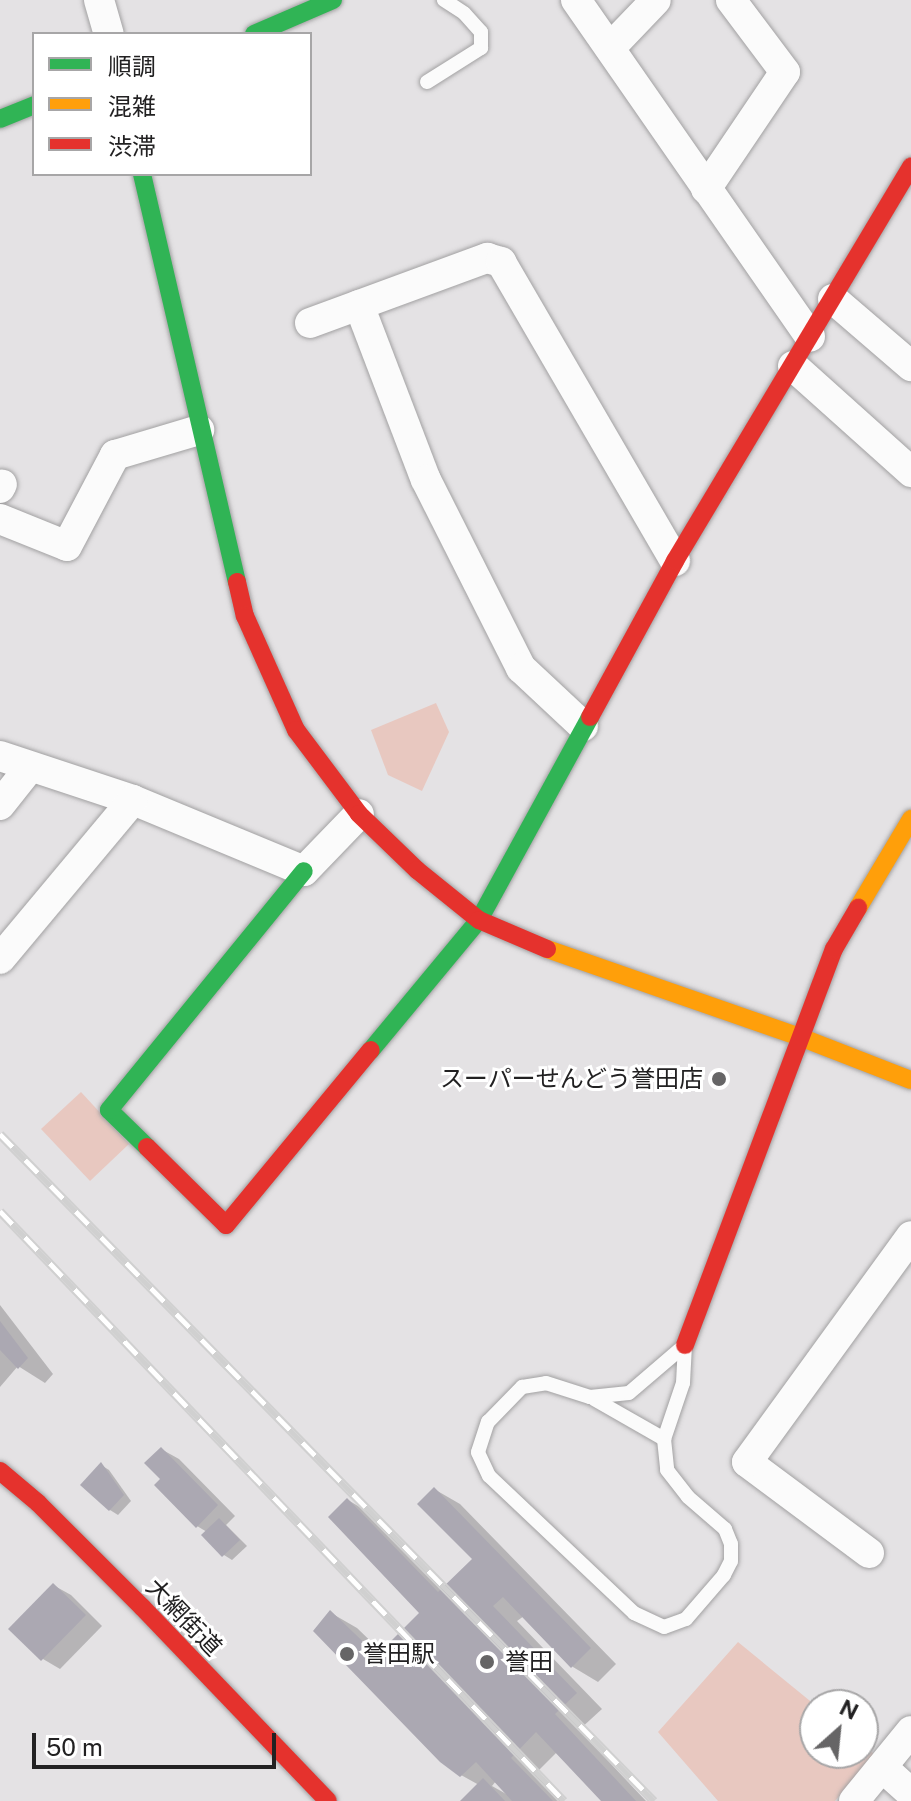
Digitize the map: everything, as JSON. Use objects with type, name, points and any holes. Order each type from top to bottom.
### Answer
[{"type":"street","points":[[99,0],[108,32]]},
{"type":"street","points":[[259,32],[333,0]]},
{"type":"street","points":[[576,0],[810,337]]},
{"type":"street","points":[[610,48],[656,0]]},
{"type":"street","points":[[706,189],[785,72],[731,0]]},
{"type":"street","points":[[0,119],[32,106]]},
{"type":"street","points":[[359,814],[304,871],[109,1110],[226,1225],[479,920],[675,561],[911,166]]},
{"type":"street","points":[[142,176],[199,430],[245,616],[269,678],[296,730],[359,814],[417,870],[479,920],[540,947],[800,1037],[911,1080]]},
{"type":"street","points":[[310,323],[487,258],[501,262],[675,561]]},
{"type":"street","points":[[833,299],[911,366]]},
{"type":"street","points":[[359,305],[426,480],[521,668],[583,726]]},
{"type":"street","points":[[793,366],[911,472]]},
{"type":"street","points":[[0,519],[67,546],[115,455],[199,430]]},
{"type":"street","points":[[0,756],[133,800],[304,871]]},
{"type":"street","points":[[0,805],[30,767]]},
{"type":"street","points":[[0,959],[133,800]]},
{"type":"street","points":[[685,1345],[834,949],[911,819]]},
{"type":"street","points":[[869,1553],[747,1462],[911,1236]]},
{"type":"street","name":"大網街道","points":[[0,1471],[38,1503],[143,1608],[316,1797]]},
{"type":"street","points":[[854,1801],[911,1731]]},
{"type":"street","points":[[882,1767],[911,1793]]},
{"type":"lane","points":[[427,82],[481,48],[481,32],[464,13],[444,0]]},
{"type":"lane","points":[[590,1397],[629,1393],[685,1345]]},
{"type":"lane","points":[[664,1439],[590,1397],[546,1383],[522,1387],[488,1422],[478,1452],[482,1466],[634,1613],[664,1627],[686,1619],[724,1575],[731,1561],[731,1544],[725,1529],[671,1478],[664,1439],[683,1383],[685,1345]]},
{"type":"shaded area","points":[[436,703],[449,732],[422,791],[388,775],[371,730]]},
{"type":"shaded area","points":[[81,1092],[129,1144],[90,1181],[41,1129]]},
{"type":"shaded area","points":[[738,1642],[799,1692],[799,1769],[862,1769],[835,1801],[718,1801],[658,1732]]},
{"type":"building","points":[[0,1321],[28,1358],[18,1369],[0,1350]]},
{"type":"building","points":[[161,1447],[218,1505],[196,1528],[154,1485],[160,1479],[144,1463]]},
{"type":"building","points":[[101,1462],[124,1495],[109,1511],[80,1485]]},
{"type":"building","points":[[434,1487],[591,1648],[571,1668],[503,1597],[493,1606],[577,1693],[555,1714],[636,1801],[601,1801],[536,1732],[511,1758],[553,1801],[512,1801],[476,1762],[460,1777],[440,1762],[313,1631],[330,1610],[377,1655],[419,1613],[328,1517],[347,1498],[438,1592],[472,1559],[417,1504]]},
{"type":"building","points":[[219,1518],[240,1540],[222,1557],[201,1535]]},
{"type":"building","points":[[53,1583],[86,1615],[41,1661],[8,1629]]},
{"type":"building","points":[[483,1778],[505,1801],[460,1801]]},
{"type":"railway","points":[[0,1134],[654,1801]]},
{"type":"railway","points":[[0,1211],[564,1801]]},
{"type":"traffic: fast","points":[[259,32],[333,0]]},
{"type":"traffic: fast","points":[[0,119],[32,106]]},
{"type":"traffic: fast","points":[[142,176],[237,582]]},
{"type":"traffic: fast","points":[[371,1050],[479,920],[590,717]]},
{"type":"traffic: fast","points":[[147,1147],[109,1110],[304,871]]},
{"type":"traffic: slow","points":[[858,908],[911,819]]},
{"type":"traffic: slow","points":[[547,949],[800,1037],[911,1080]]},
{"type":"traffic: jam","points":[[590,717],[675,561],[911,166]]},
{"type":"traffic: jam","points":[[237,582],[245,616],[296,730],[359,814],[417,870],[479,920],[547,949]]},
{"type":"traffic: jam","points":[[685,1345],[834,949],[858,908]]},
{"type":"traffic: jam","points":[[147,1147],[226,1225],[371,1050]]},
{"type":"traffic: jam","points":[[0,1471],[38,1503],[143,1608],[328,1801]]},
{"type":"place","name":"スーパーせんどう誉田店","points":[[719,1079]]},
{"type":"place","name":"誉田駅","points":[[347,1654]]},
{"type":"place","name":"誉田","points":[[487,1662]]}]
